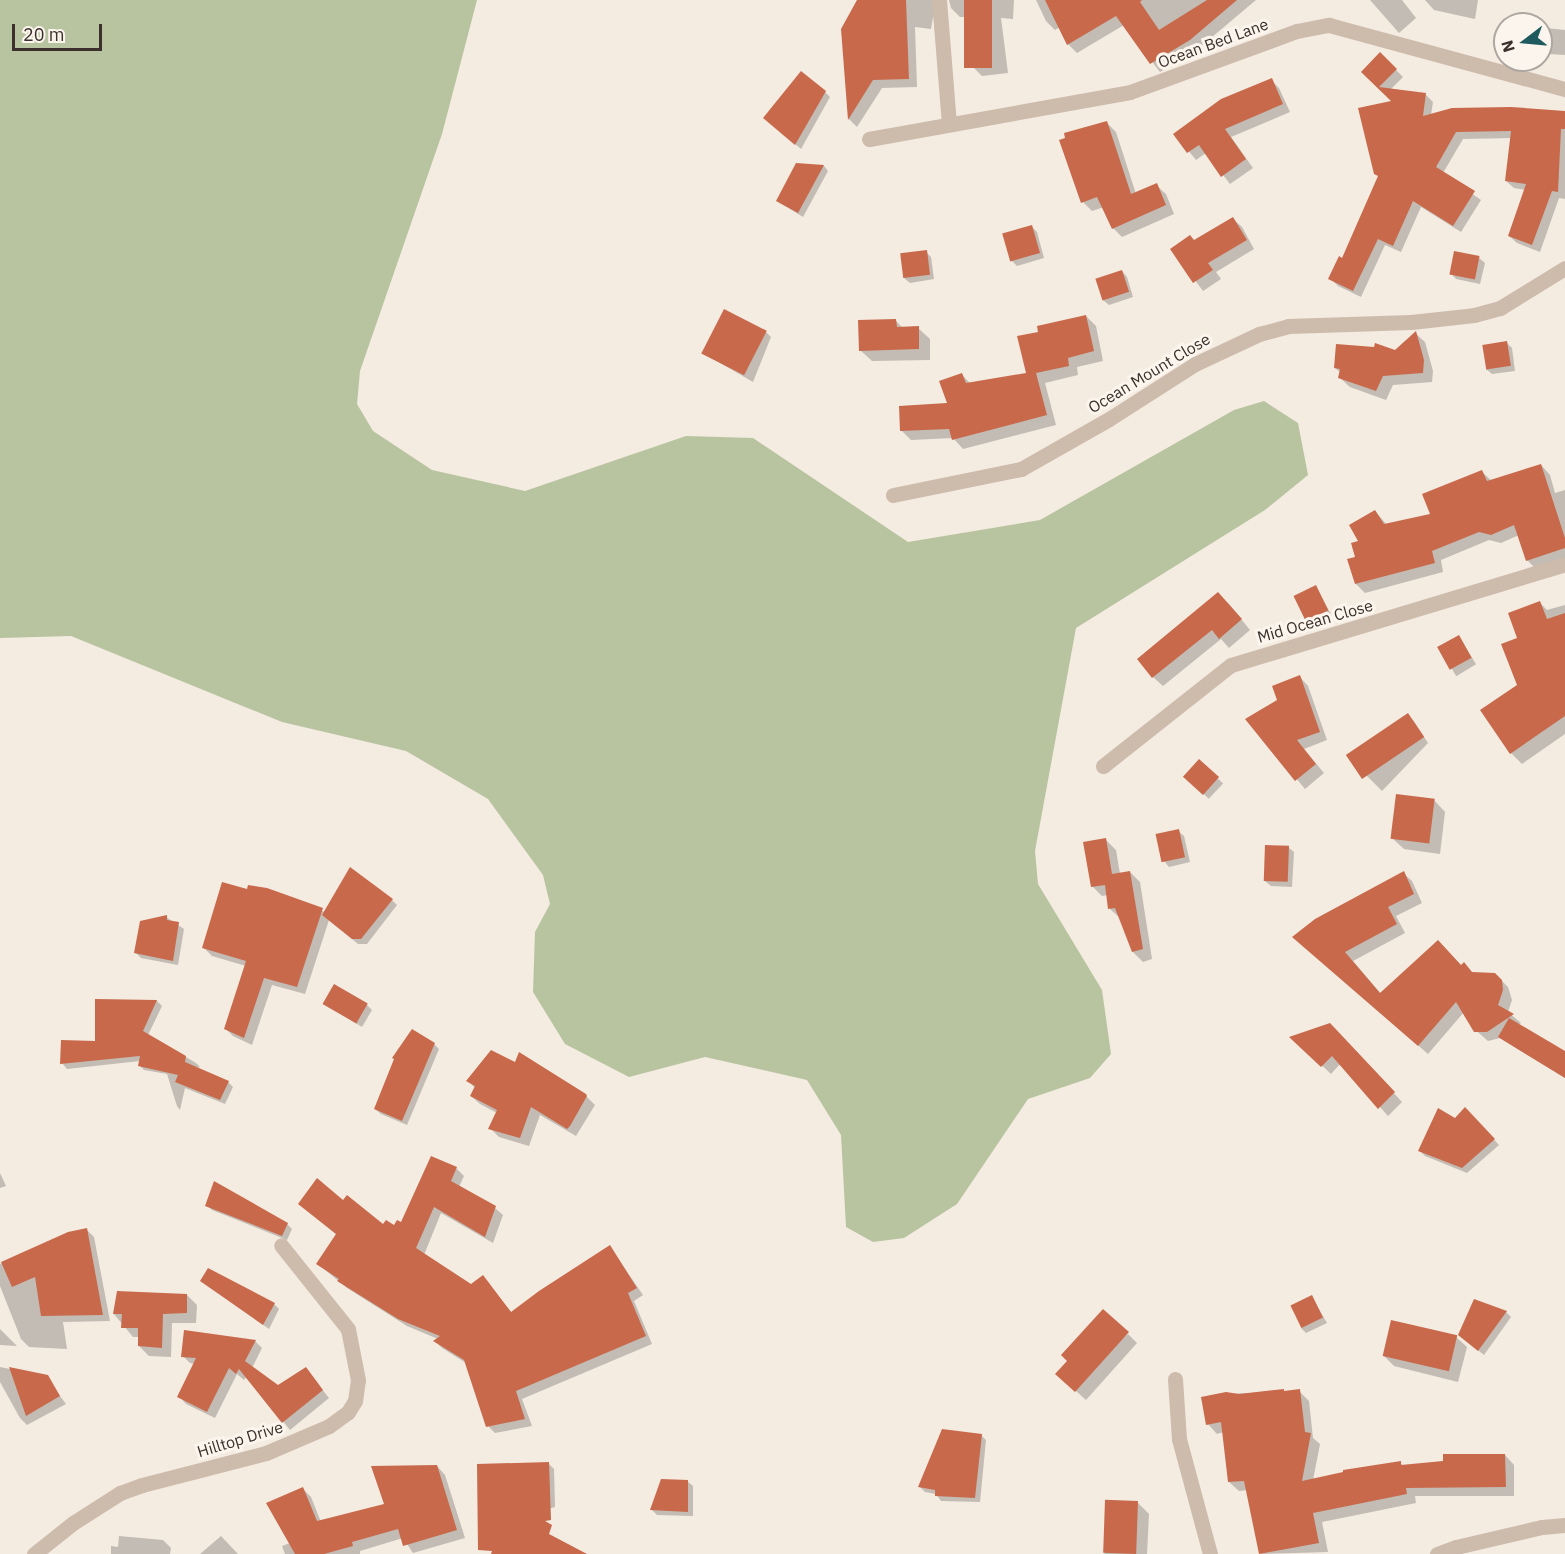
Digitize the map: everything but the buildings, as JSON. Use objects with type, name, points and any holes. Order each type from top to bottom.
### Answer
[{"type":"street","points":[[939,0],[949,123]]},
{"type":"street","name":"Ocean Bed Lane","points":[[869,139],[1130,92],[1297,31],[1329,25],[1565,89]]},
{"type":"street","name":"Ocean Mount Close","points":[[893,495],[1021,469],[1196,364],[1231,345],[1259,334],[1288,326],[1411,322],[1474,315],[1500,308],[1565,268]]},
{"type":"street","name":"Mid Ocean Close","points":[[1103,766],[1122,748],[1231,665],[1565,564]]},
{"type":"street","name":"Hilltop Drive","points":[[34,1554],[73,1522],[120,1493],[142,1485],[266,1453],[329,1426],[348,1412],[355,1401],[358,1380],[348,1329],[281,1245]]},
{"type":"street","points":[[1174,1379],[1179,1439],[1210,1554]]},
{"type":"street","points":[[1437,1554],[1456,1547],[1542,1527],[1565,1525]]},
{"type":"green space","points":[[0,0],[477,0],[442,134],[360,371],[357,404],[373,431],[432,470],[525,491],[686,436],[753,438],[908,542],[1040,520],[1234,410],[1264,401],[1298,423],[1308,475],[1265,510],[1076,628],[1035,851],[1038,884],[1102,990],[1111,1054],[1090,1078],[1028,1099],[957,1204],[904,1238],[873,1242],[846,1227],[841,1135],[807,1080],[705,1057],[629,1077],[565,1044],[533,992],[535,932],[550,904],[543,875],[488,799],[406,751],[282,722],[71,636],[0,638]]}]
